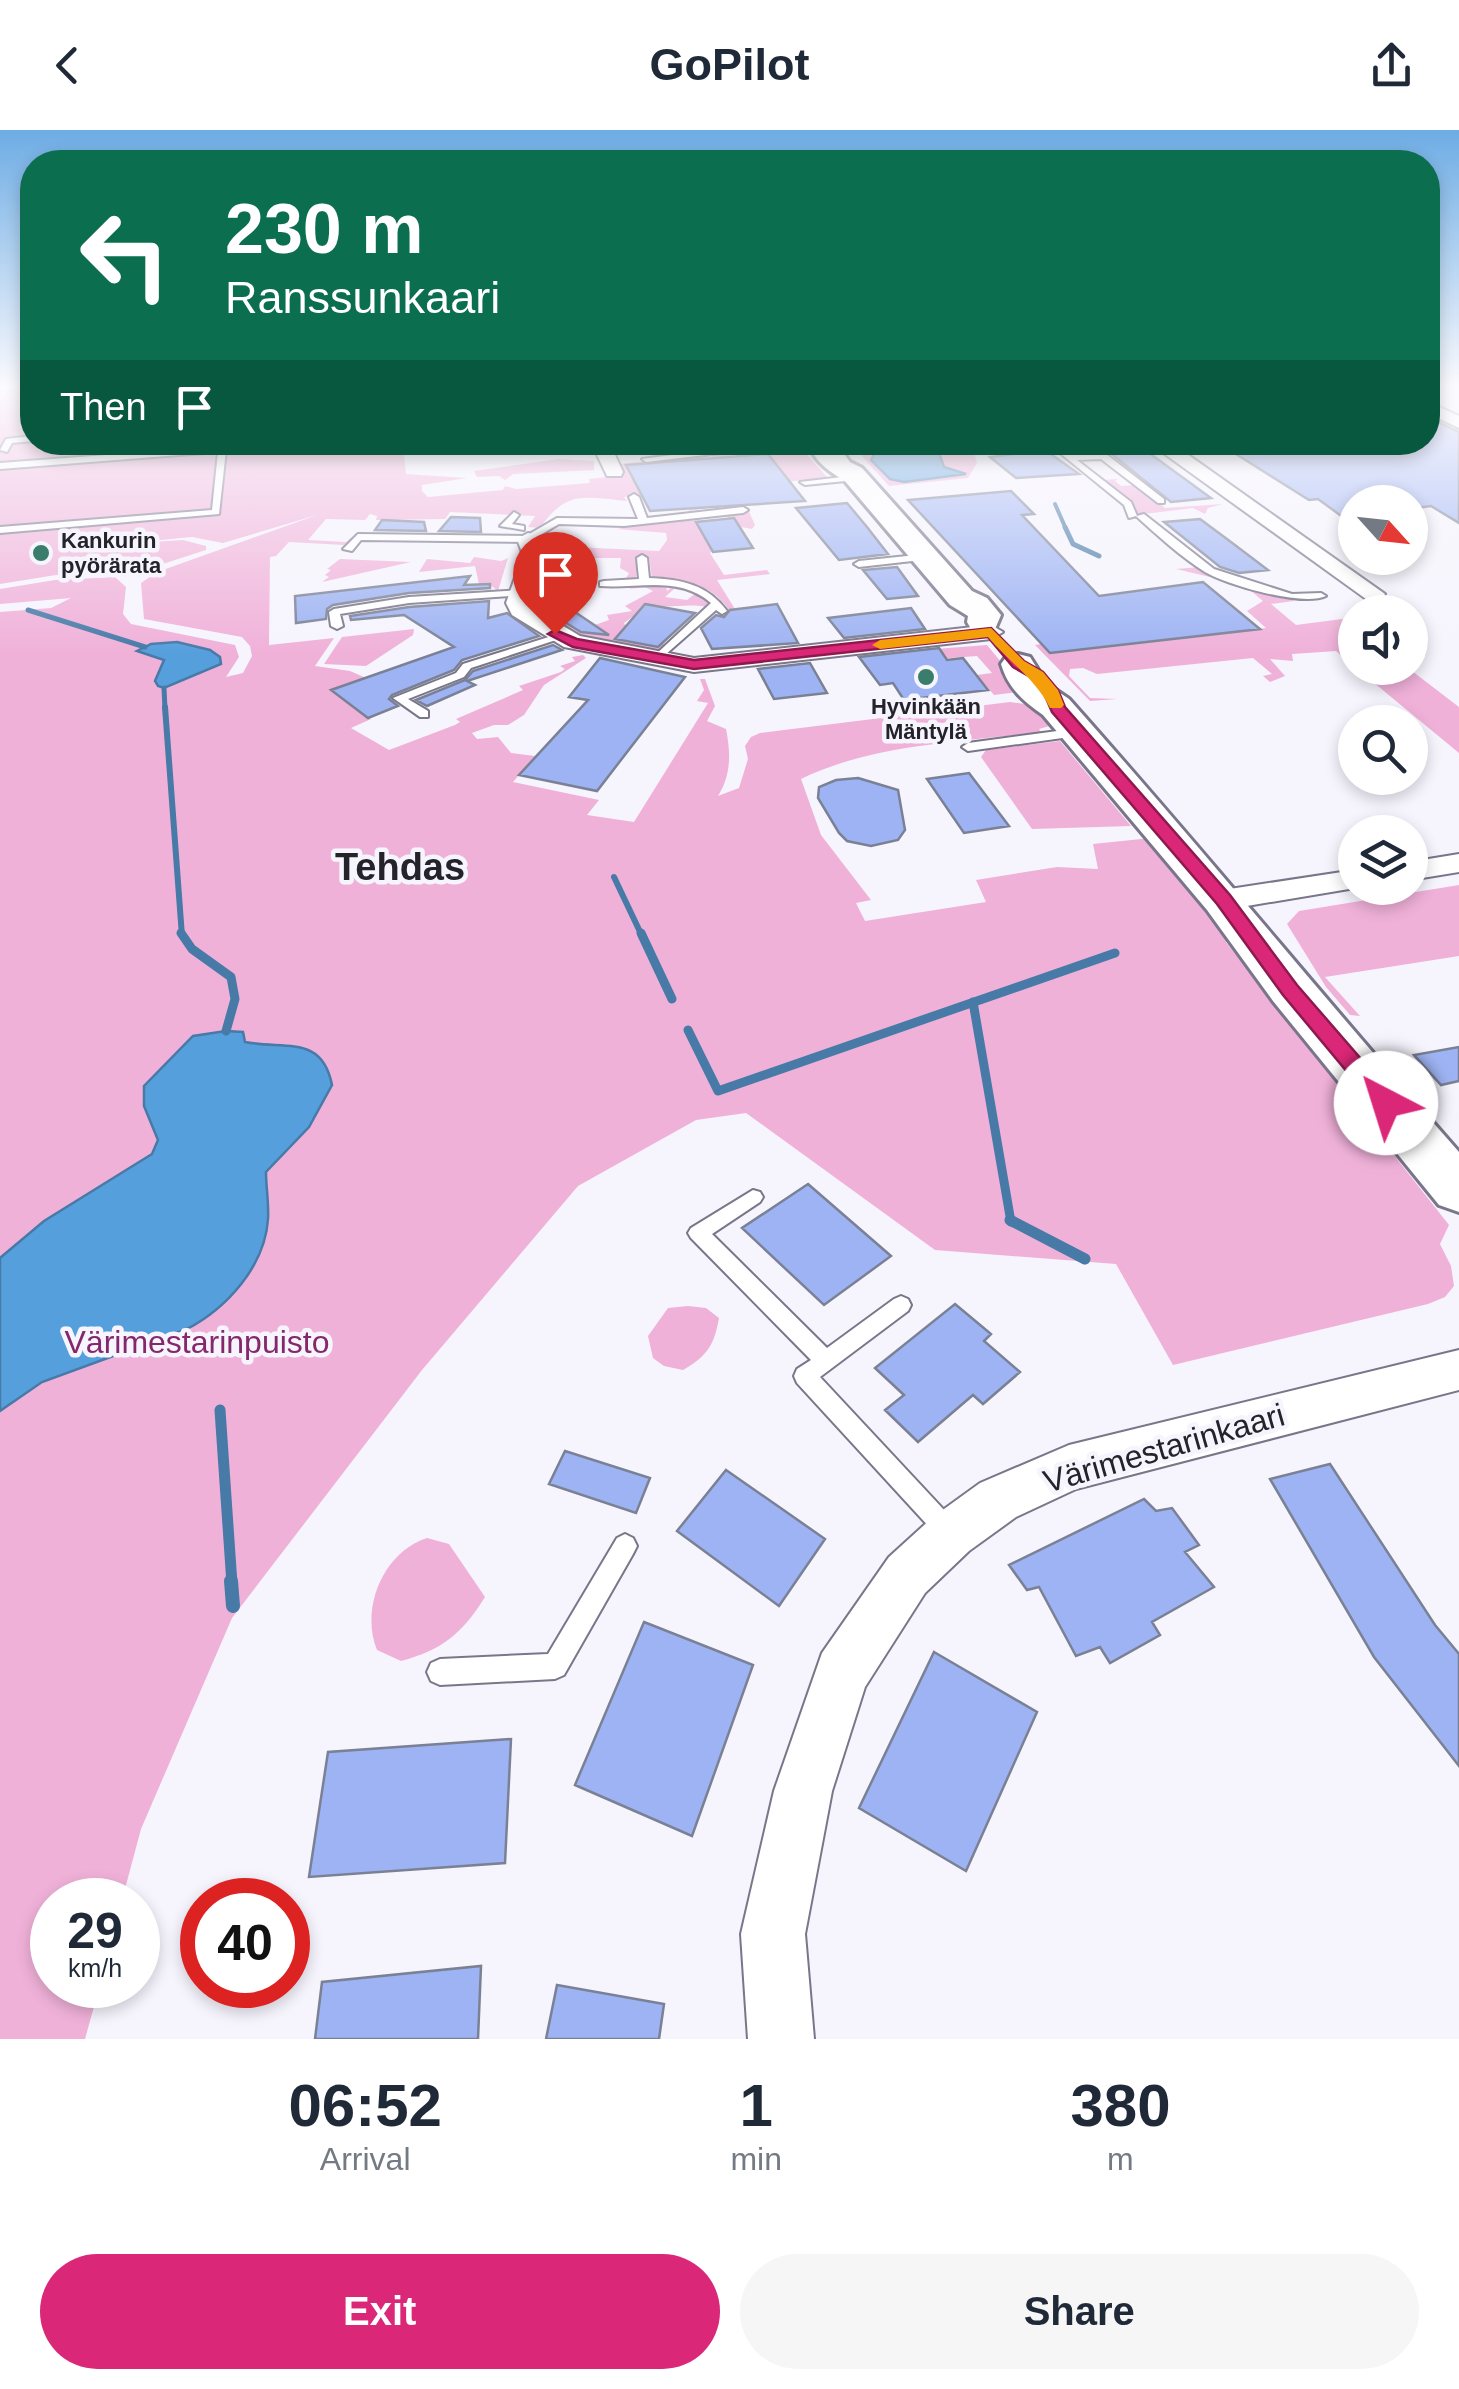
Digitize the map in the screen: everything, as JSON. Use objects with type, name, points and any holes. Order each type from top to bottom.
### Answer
[{"type":"street","points":[[853,475],[866,483],[1018,664],[1022,678],[1034,692],[1068,720],[1224,900],[1290,990],[1459,1190]]},
{"type":"street","points":[[1204,475],[1374,594]]},
{"type":"street","points":[[524,534],[534,555],[520,593],[520,610],[559,637],[658,659],[704,664],[978,617]]},
{"type":"street","points":[[1428,868],[1459,863]]},
{"type":"street","points":[[1224,900],[1338,882]]},
{"type":"street","name":"Värimestarinkaari","points":[[781,2039],[773,1934],[803,1791],[837,1690],[872,1624],[907,1575],[951,1534],[998,1500],[1069,1468],[1459,1370]]},
{"type":"lane","points":[[0,530],[216,512],[220,475]]},
{"type":"lane","points":[[1091,475],[1128,504],[1136,516],[1210,571],[1291,597],[1321,596]]},
{"type":"lane","points":[[1096,479],[1141,475]]},
{"type":"lane","points":[[1128,476],[1161,502]]},
{"type":"lane","points":[[805,482],[866,483]]},
{"type":"lane","points":[[634,497],[644,520]]},
{"type":"lane","points":[[348,549],[358,537],[524,534],[557,522],[644,520],[743,510]]},
{"type":"lane","points":[[514,515],[505,526],[524,534]]},
{"type":"lane","points":[[859,564],[926,557]]},
{"type":"lane","points":[[642,558],[644,582]]},
{"type":"lane","points":[[638,599],[609,584],[686,586],[703,591],[719,607],[658,659]]},
{"type":"lane","points":[[337,626],[334,612],[409,600],[520,593]]},
{"type":"lane","points":[[424,714],[399,698],[460,675],[467,666],[559,637]]},
{"type":"lane","points":[[968,747],[1068,720]]},
{"type":"lane","points":[[754,1197],[698,1233],[826,1361]]},
{"type":"lane","points":[[901,1305],[806,1376],[951,1534]]},
{"type":"lane","points":[[440,1672],[555,1666],[624,1546]]},
{"type":"green space","name":"Värimestarinpuisto","points":[[0,475],[467,478],[422,485],[428,497],[503,490],[505,486],[516,489],[590,483],[589,479],[622,475],[825,475],[828,478],[759,484],[739,503],[747,507],[755,525],[752,529],[741,527],[710,553],[724,575],[767,570],[770,574],[717,580],[735,609],[729,610],[703,588],[652,578],[649,558],[637,558],[636,580],[625,580],[629,573],[620,568],[621,558],[561,558],[559,566],[545,566],[542,581],[532,581],[540,559],[554,546],[659,551],[667,540],[666,533],[617,529],[651,522],[728,519],[728,514],[745,512],[735,504],[688,511],[692,507],[642,495],[624,497],[627,501],[577,499],[559,507],[540,528],[528,527],[535,516],[450,512],[445,519],[376,520],[377,516],[370,514],[365,520],[326,519],[308,540],[346,542],[355,535],[344,545],[289,542],[270,557],[269,645],[334,638],[315,666],[350,671],[366,678],[332,691],[371,719],[351,728],[389,750],[455,725],[460,722],[456,719],[523,690],[519,686],[561,672],[565,669],[560,666],[583,655],[586,658],[544,685],[524,715],[508,725],[494,725],[472,733],[477,739],[498,737],[511,753],[535,756],[513,782],[599,800],[587,815],[634,822],[708,703],[697,701],[704,690],[700,679],[705,679],[715,706],[707,721],[726,729],[728,738],[728,772],[718,796],[739,788],[748,759],[745,746],[760,733],[1010,702],[1038,706],[1053,725],[1039,729],[1041,732],[888,751],[828,767],[801,779],[821,835],[871,900],[856,903],[865,921],[986,902],[976,880],[1057,867],[1098,869],[1093,844],[1151,838],[1233,941],[1226,942],[1449,1225],[1440,1244],[1451,1266],[1454,1286],[1445,1297],[1428,1304],[1173,1365],[1116,1264],[935,1250],[746,1113],[696,1120],[578,1186],[422,1370],[232,1618],[141,1829],[128,1878],[30,1878],[30,2008],[94,2008],[85,2039],[0,2039],[0,612],[51,608],[71,598],[0,604],[0,589],[55,580],[115,577],[126,587],[123,614],[131,624],[235,645],[239,657],[226,677],[243,673],[252,656],[242,637],[144,619],[141,583],[157,572],[317,515],[223,543],[192,537],[108,545],[183,540],[206,546],[206,550],[141,571],[56,575],[0,584]]},
{"type":"green space","points":[[512,475],[505,480],[499,476],[477,477]]},
{"type":"green space","points":[[879,475],[970,475],[968,478],[889,486]]},
{"type":"green space","points":[[1118,479],[1115,481],[1121,486],[1137,485],[1165,508],[1223,504],[1208,508],[1205,514],[1193,508],[1136,515],[1133,505],[1103,480]]},
{"type":"green space","points":[[474,557],[501,561],[508,558],[498,591],[489,584],[479,584],[475,566],[419,572],[427,559],[470,563]]},
{"type":"green space","points":[[340,559],[411,562],[322,582],[329,577],[325,575],[331,570],[327,569]]},
{"type":"green space","points":[[1200,567],[1289,598],[1294,601],[1271,604],[1296,625],[1338,620],[1338,653],[1292,654],[1293,661],[1270,659],[1285,676],[1270,682],[1263,676],[1272,674],[1253,658],[1097,674],[1083,668],[1070,669],[1069,676],[1090,698],[1117,699],[1090,701],[1035,645],[1041,644],[1050,653],[1266,628],[1247,611],[1263,601],[1244,585],[1176,569]]},
{"type":"green space","points":[[635,586],[666,586],[667,591],[672,587],[687,589],[674,589],[665,597],[687,600],[697,592],[710,604],[649,605],[624,623],[632,638],[666,644],[659,653],[577,634],[525,601],[527,592],[538,592],[574,626],[589,621],[595,625],[609,620],[607,615],[632,611],[625,606],[653,591],[645,587],[629,589]]},
{"type":"green space","points":[[414,629],[413,635],[366,666],[324,664],[342,637]]},
{"type":"green space","points":[[987,645],[1025,691],[994,695],[977,675],[992,673],[977,656],[870,664],[858,655]]},
{"type":"green space","points":[[1428,683],[1459,707],[1459,753],[1428,727],[1428,705],[1401,705],[1377,685]]},
{"type":"green space","points":[[1060,741],[1131,826],[1032,829],[981,757],[986,750]]},
{"type":"green space","points":[[1459,885],[1459,956],[1325,977],[1360,1016],[1350,1015],[1326,987],[1287,924],[1299,911],[1338,905],[1428,905],[1428,890]]},
{"type":"green space","points":[[668,1308],[706,1308],[719,1318],[715,1336],[704,1355],[683,1370],[664,1366],[653,1358],[648,1336]]},
{"type":"green space","points":[[427,1538],[449,1544],[485,1597],[450,1639],[401,1661],[377,1650],[372,1634],[374,1600],[387,1569],[398,1556]]},
{"type":"water","points":[[886,475],[958,475],[904,482]]},
{"type":"water","points":[[177,642],[210,650],[220,657],[221,664],[164,688],[158,686],[155,681],[164,660],[137,651],[151,644]]},
{"type":"water","points":[[243,1032],[245,1042],[311,1051],[327,1069],[332,1085],[309,1127],[266,1172],[268,1219],[252,1269],[216,1310],[187,1329],[42,1382],[0,1411],[0,1258],[44,1221],[152,1154],[158,1140],[144,1106],[144,1086],[193,1036]]},
{"type":"building","points":[[631,475],[785,475],[805,501],[650,511]]},
{"type":"building","points":[[1012,475],[1062,475],[1016,478]]},
{"type":"building","points":[[1138,475],[1179,475],[1211,498],[1171,502]]},
{"type":"building","points":[[1269,475],[1459,475],[1459,523],[1428,506],[1428,485],[1338,485],[1338,514],[1318,499],[1309,500]]},
{"type":"building","points":[[1011,491],[1034,514],[1022,515],[1099,596],[1203,582],[1260,629],[1050,653],[908,500]]},
{"type":"building","points":[[847,503],[888,554],[839,560],[796,508]]},
{"type":"building","points":[[451,517],[480,518],[481,532],[439,531]]},
{"type":"building","points":[[734,518],[753,548],[713,552],[696,522]]},
{"type":"building","points":[[1200,519],[1268,570],[1239,573],[1220,567],[1164,522]]},
{"type":"building","points":[[382,520],[424,522],[426,531],[375,530]]},
{"type":"building","points":[[897,567],[918,596],[887,599],[863,570]]},
{"type":"building","points":[[470,576],[464,585],[490,584],[490,588],[409,593],[333,605],[327,609],[326,619],[296,623],[295,596]]},
{"type":"building","points":[[544,591],[609,635],[581,632],[535,604],[542,602]]},
{"type":"building","points":[[489,601],[488,618],[507,613],[539,636],[462,660],[454,670],[392,695],[389,699],[398,706],[368,718],[331,690],[454,647],[404,615],[351,620],[350,616]]},
{"type":"building","points":[[645,604],[695,613],[658,647],[615,639]]},
{"type":"building","points":[[777,604],[798,643],[712,649],[701,628],[716,615],[724,617],[730,610]]},
{"type":"building","points":[[911,608],[925,629],[844,638],[828,618]]},
{"type":"building","points":[[553,645],[562,650],[467,681],[475,685],[427,706],[416,700],[465,680],[473,671]]},
{"type":"building","name":"Hyvinkään Mäntylä","points":[[939,648],[947,660],[963,658],[988,690],[904,700],[893,683],[880,685],[859,657]]},
{"type":"building","points":[[600,658],[685,677],[597,791],[519,775],[588,700],[569,697]]},
{"type":"building","points":[[810,663],[827,693],[774,699],[758,669]]},
{"type":"building","points":[[969,773],[1009,826],[964,833],[927,779]]},
{"type":"building","points":[[858,778],[898,790],[905,830],[898,840],[871,846],[847,841],[839,833],[818,798],[819,787]]},
{"type":"building","points":[[1459,1047],[1459,1081],[1441,1085],[1414,1055]]},
{"type":"building","points":[[808,1184],[891,1256],[824,1305],[742,1228]]},
{"type":"building","points":[[955,1304],[991,1334],[984,1341],[1020,1372],[983,1404],[973,1395],[918,1442],[885,1410],[904,1395],[875,1368]]},
{"type":"building","points":[[565,1451],[650,1478],[636,1513],[549,1484]]},
{"type":"building","points":[[1330,1464],[1435,1625],[1459,1654],[1459,1766],[1374,1657],[1270,1479]]},
{"type":"building","points":[[726,1470],[825,1539],[779,1606],[677,1531]]},
{"type":"building","points":[[1144,1499],[1156,1511],[1172,1508],[1199,1545],[1185,1552],[1214,1587],[1152,1622],[1160,1635],[1110,1663],[1100,1647],[1076,1656],[1039,1587],[1027,1590],[1009,1565]]},
{"type":"building","points":[[644,1622],[753,1665],[692,1836],[575,1785]]},
{"type":"building","points":[[934,1652],[1037,1712],[966,1871],[859,1808]]},
{"type":"building","points":[[511,1739],[505,1863],[309,1877],[328,1752]]},
{"type":"building","points":[[481,1966],[478,2039],[315,2039],[322,1982]]},
{"type":"building","points":[[557,1985],[664,2004],[659,2039],[546,2039]]},
{"type":"waterway","points":[[1055,504],[1066,529]]},
{"type":"waterway","points":[[1065,527],[1073,544],[1099,556]]},
{"type":"waterway","points":[[28,610],[145,647]]},
{"type":"waterway","points":[[164,688],[165,709]]},
{"type":"waterway","points":[[165,707],[182,934]]},
{"type":"waterway","points":[[614,877],[642,936]]},
{"type":"waterway","points":[[641,933],[672,999]]},
{"type":"waterway","points":[[182,934],[192,949],[231,977],[235,999],[226,1031]]},
{"type":"waterway","points":[[973,1002],[1115,953]]},
{"type":"waterway","points":[[688,1030],[718,1091],[973,1002]]},
{"type":"waterway","points":[[973,1002],[1011,1220]]},
{"type":"waterway","points":[[1011,1220],[1085,1259]]},
{"type":"waterway","points":[[220,1410],[232,1584]]},
{"type":"waterway","points":[[231,1581],[233,1606]]},
{"type":"slow traffic","points":[[880,645],[991,632],[1018,664],[1038,675],[1056,705]]},
{"type":"place","name":"Kankurin pyörärata","points":[[41,553]]},
{"type":"place","name":"Hyvinkään Mäntylä","points":[[926,677]]},
{"type":"district","name":"Tehdas","points":[[400,867]]},
{"type":"route","points":[[555,634],[573,642],[694,665],[991,632],[1018,664],[1038,675],[1058,708],[1224,900],[1290,990],[1386,1103]]}]
